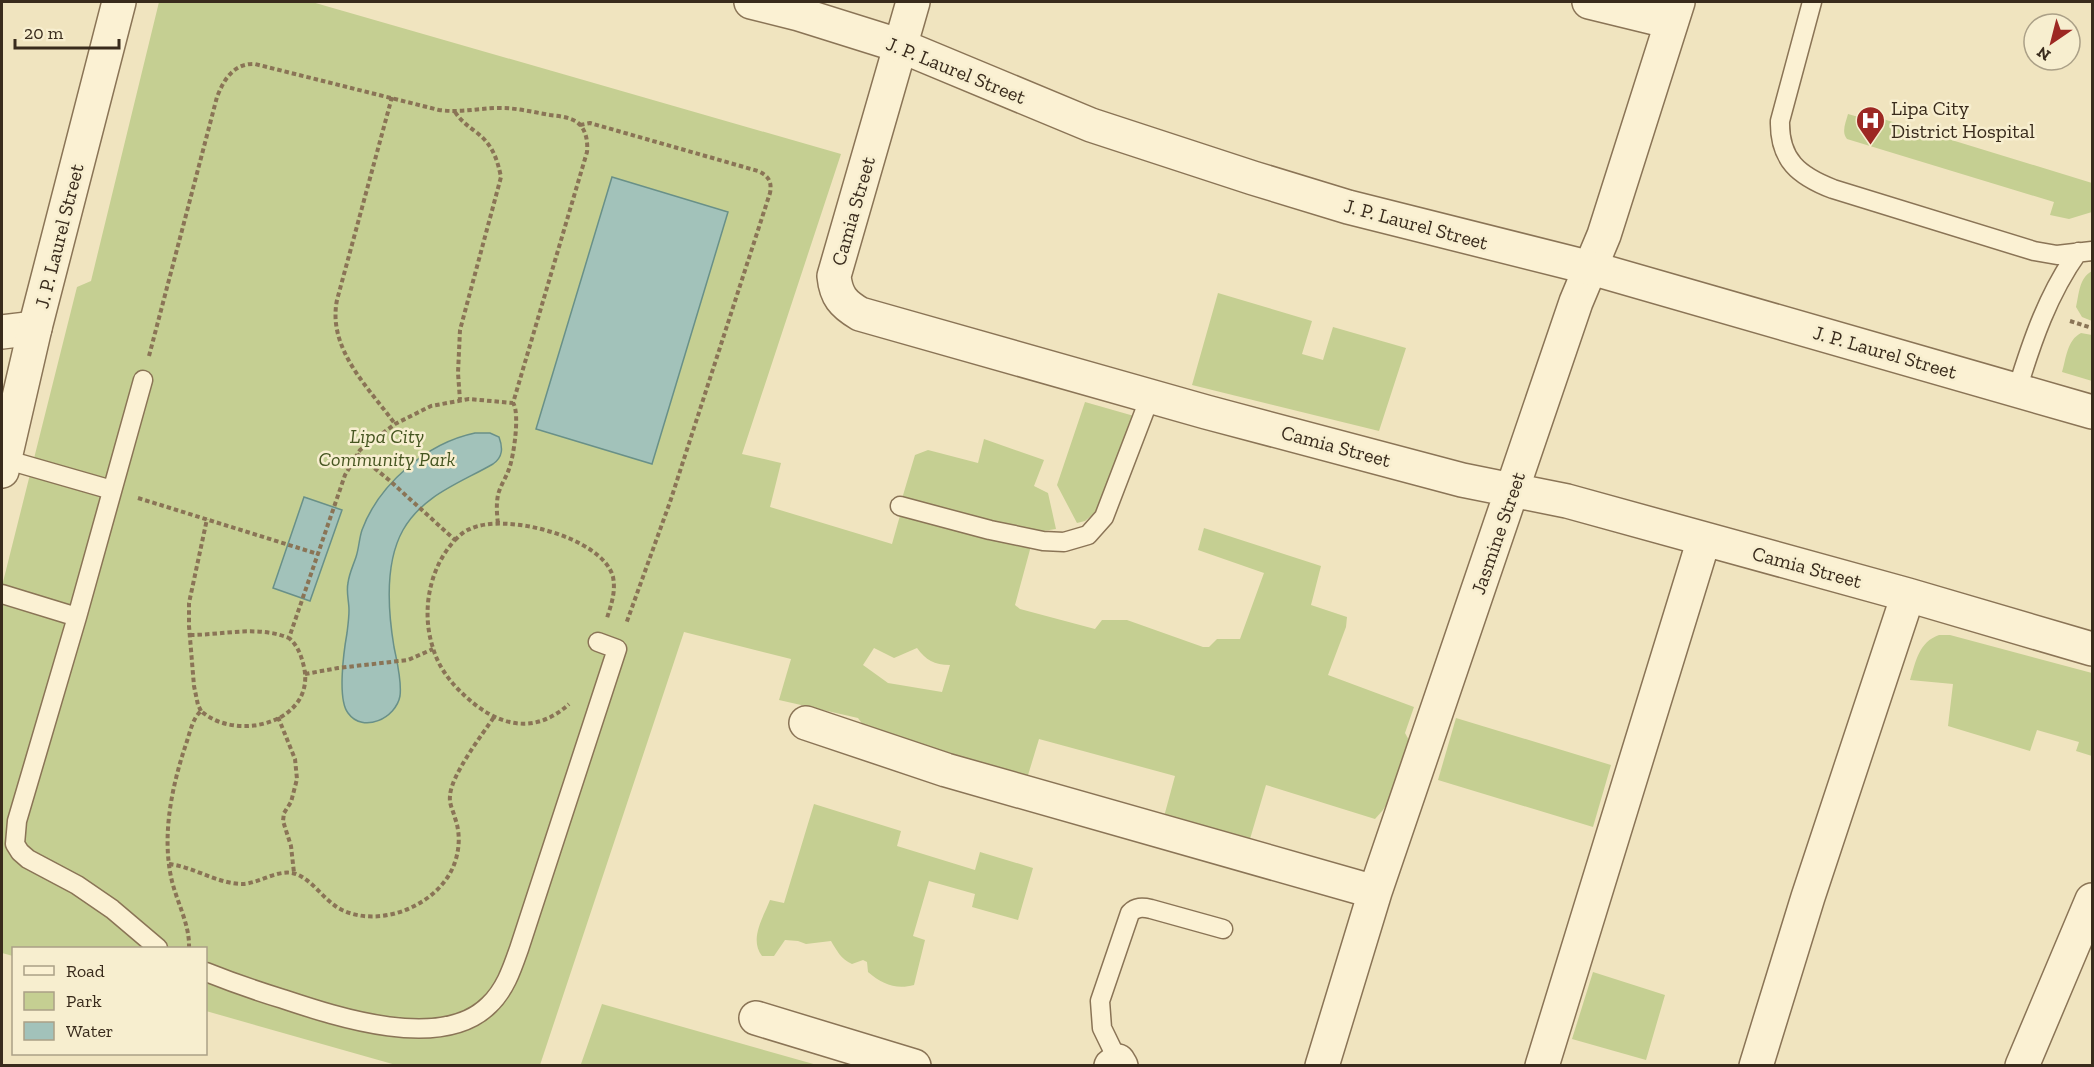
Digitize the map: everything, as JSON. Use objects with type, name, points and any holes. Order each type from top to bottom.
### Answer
[{"type":"street","name":"J. P. Laurel Street","points":[[3,465],[35,328],[119,2]]},
{"type":"street","name":"J. P. Laurel Street","points":[[751,2],[799,14],[901,46],[1090,125],[1253,178],[1348,207],[1591,268],[2092,412]]},
{"type":"street","name":"Camia Street","points":[[913,2],[834,276],[839,299],[849,308],[860,314],[1150,397],[1462,480],[1567,501],[1908,595],[2092,649]]},
{"type":"street","points":[[1589,2],[1675,12]]},
{"type":"street","name":"Jasmine Street","points":[[1322,1065],[1375,892],[1576,302],[1604,235],[1675,12]]},
{"type":"street","points":[[2,332],[35,328]]},
{"type":"street","points":[[1542,1065],[1704,539]]},
{"type":"street","points":[[1756,1065],[1808,897],[1908,595]]},
{"type":"street","points":[[806,723],[946,770],[1375,892]]},
{"type":"street","points":[[2022,1065],[2092,900]]},
{"type":"street","points":[[756,1018],[914,1065]]},
{"type":"lane","points":[[1812,2],[1780,121],[1780,138],[1785,155],[1798,170],[1814,182],[1833,189],[2034,251],[2056,255],[2085,251]]},
{"type":"lane","points":[[2017,390],[2032,341],[2057,284],[2085,251]]},
{"type":"lane","points":[[143,380],[18,821],[15,844],[28,859],[76,885],[112,909],[157,947]]},
{"type":"lane","points":[[900,506],[990,530],[1043,541],[1065,542],[1088,536],[1104,517],[1150,397]]},
{"type":"lane","points":[[3,465],[112,490]]},
{"type":"lane","points":[[2,594],[77,617]]},
{"type":"lane","points":[[207,972],[331,1015],[384,1027],[403,1028],[451,1024],[474,1016],[489,1006],[502,990],[519,949],[617,649],[598,642]]},
{"type":"lane","points":[[1117,1064],[1102,1028],[1100,1001],[1130,913],[1142,907],[1223,929]]},
{"type":"path","points":[[143,380],[218,97],[229,74],[241,66],[255,64],[439,110],[497,108],[518,110],[566,117],[580,125],[587,138],[587,152],[513,403]]},
{"type":"path","points":[[392,97],[337,300],[335,318],[339,339],[347,358],[395,423]]},
{"type":"path","points":[[455,111],[458,117],[493,148],[498,159],[501,177],[460,330],[458,373],[460,400]]},
{"type":"path","points":[[580,125],[590,123],[758,171],[767,176],[771,183],[770,193],[670,502],[617,649]]},
{"type":"path","points":[[289,638],[345,475],[357,454],[395,423],[431,406],[460,400],[482,399],[513,403],[517,409],[515,448],[509,470],[498,495],[498,524]]},
{"type":"path","points":[[357,454],[455,540]]},
{"type":"path","points":[[112,490],[318,554]]},
{"type":"path","points":[[189,635],[262,631],[289,638],[299,651],[306,682],[295,707],[265,723],[241,727],[218,722],[201,711],[198,705],[189,635],[189,603],[207,519]]},
{"type":"path","points":[[573,700],[553,716],[533,723],[515,724],[494,717],[478,707],[459,690],[441,667],[433,649],[428,616],[431,584],[439,563],[455,540],[470,529],[498,524],[528,526],[576,541],[599,556],[613,576],[613,601],[598,642]]},
{"type":"path","points":[[305,674],[408,660],[433,649]]},
{"type":"path","points":[[189,947],[187,929],[174,890],[169,864],[168,827],[173,793],[191,728],[201,711]]},
{"type":"path","points":[[278,717],[295,759],[297,779],[283,821],[291,846],[294,873]]},
{"type":"path","points":[[169,864],[181,865],[227,882],[240,884],[253,883],[286,872],[294,873],[310,884],[326,900],[343,910],[361,916],[381,916],[420,903],[437,890],[449,876],[453,867],[460,839],[451,805],[450,791],[464,762],[494,717]]},
{"type":"green space","name":"Lipa City Community Park","points":[[159,2],[312,2],[841,154],[742,454],[781,463],[770,507],[892,544],[901,512],[1031,546],[1015,605],[1020,609],[1095,629],[1102,620],[1127,620],[1203,647],[1209,647],[1217,639],[1240,639],[1264,573],[1198,550],[1204,528],[1321,566],[1311,605],[1347,617],[1346,627],[1328,675],[1414,707],[1405,733],[1410,742],[1392,795],[1375,819],[1266,785],[1247,849],[1162,824],[1175,776],[1039,739],[1025,785],[868,732],[858,718],[779,700],[791,659],[684,632],[540,1065],[396,1065],[207,1011],[207,947],[12,947],[12,956],[2,953],[2,586],[77,287],[91,281]],"holes":[[[874,648],[894,658],[917,648],[931,661],[950,665],[942,692],[888,683],[863,665]]]},
{"type":"green space","points":[[1848,114],[1869,120],[1870,115],[2092,183],[2092,212],[2069,219],[2050,215],[2054,202],[1847,139],[1844,130]]},
{"type":"green space","points":[[2092,271],[2092,321],[2082,317],[2076,307],[2082,282]]},
{"type":"green space","points":[[1218,293],[1312,321],[1302,354],[1323,360],[1333,327],[1406,348],[1379,431],[1192,385]]},
{"type":"green space","points":[[2081,333],[2092,335],[2092,381],[2062,372],[2070,345]]},
{"type":"green space","points":[[1085,402],[1134,416],[1098,510],[1085,521],[1077,523],[1057,485]]},
{"type":"green space","points":[[984,439],[1044,460],[1034,486],[1048,493],[1056,529],[1036,532],[901,502],[915,455],[928,450],[978,463]]},
{"type":"green space","points":[[1939,635],[1950,635],[2092,673],[2092,756],[2076,751],[2079,742],[2037,730],[2030,751],[1948,726],[1953,684],[1910,680],[1923,647]]},
{"type":"green space","points":[[1456,718],[1611,765],[1593,827],[1438,780]]},
{"type":"green space","points":[[814,804],[901,831],[897,846],[975,870],[980,852],[1033,868],[1018,920],[972,907],[975,894],[929,881],[913,936],[925,940],[914,985],[901,987],[884,983],[868,972],[867,962],[863,960],[852,964],[845,960],[831,941],[806,944],[785,940],[774,956],[762,956],[757,943],[761,921],[770,900],[784,903]]},
{"type":"green space","points":[[1593,972],[1665,995],[1646,1060],[1572,1039]]},
{"type":"green space","points":[[602,1004],[817,1065],[581,1064]]},
{"type":"water","points":[[612,177],[728,212],[652,464],[536,429]]},
{"type":"water","points":[[475,433],[490,433],[499,437],[501,449],[499,458],[493,464],[443,491],[421,508],[411,518],[397,543],[390,572],[389,603],[400,678],[400,696],[397,704],[386,717],[378,721],[370,723],[354,719],[348,713],[343,697],[343,662],[349,616],[347,586],[362,530],[380,497],[407,468],[439,446]]},
{"type":"water","points":[[304,497],[342,510],[310,601],[273,588]]},
{"type":"place","name":"Lipa City District Hospital","points":[[1870,146]]}]
